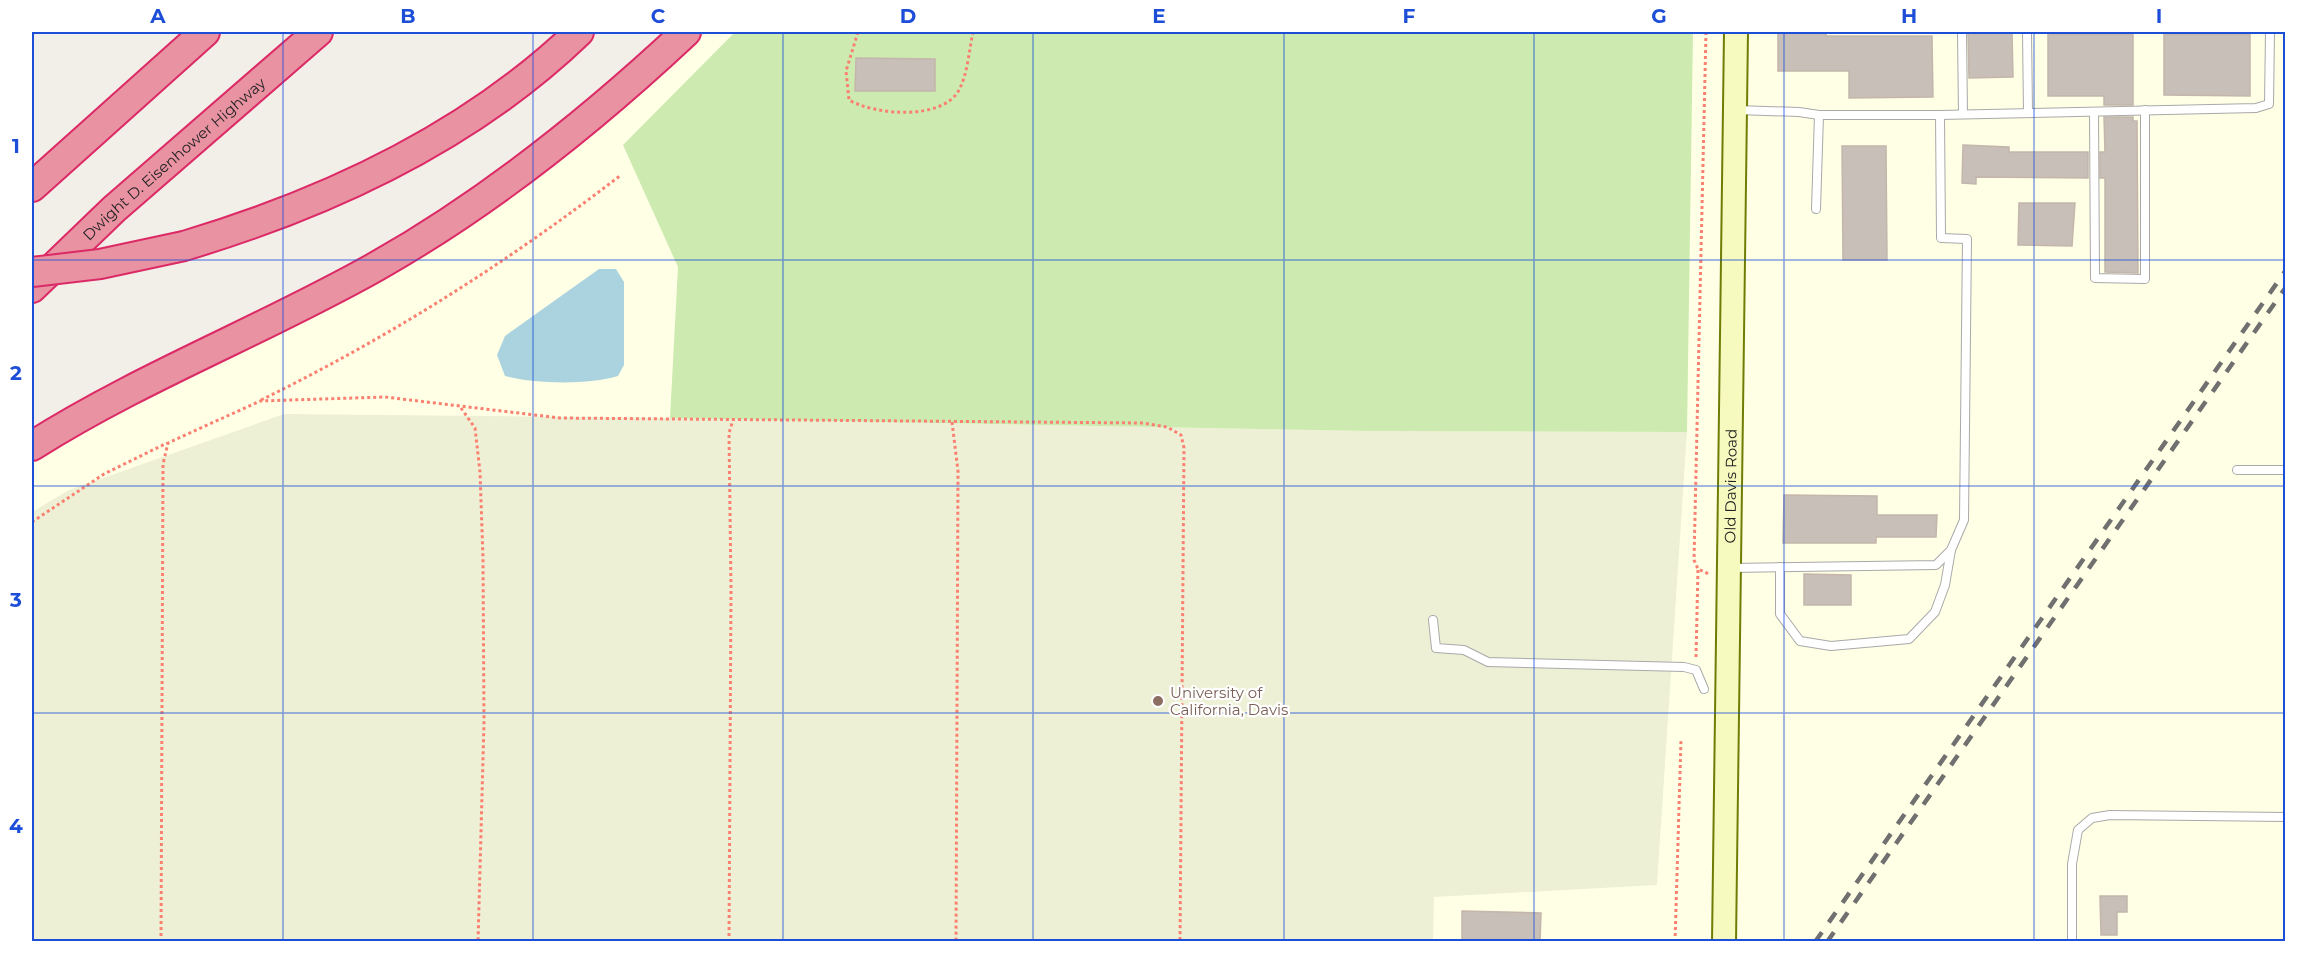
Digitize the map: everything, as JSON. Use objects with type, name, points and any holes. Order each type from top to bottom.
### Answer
[{"type":"highway","points":[[32,187],[205,32]]},
{"type":"highway","name":"Dwight D. Eisenhower Highway","points":[[32,288],[114,209],[318,32]]},
{"type":"highway","points":[[32,272],[100,264],[184,246],[248,227],[308,204],[390,166],[454,128],[513,88],[579,32]]},
{"type":"highway","points":[[32,446],[117,397],[310,303],[446,224],[563,141],[686,32]]},
{"type":"street","name":"Old Davis Road","points":[[1724,942],[1736,32]]},
{"type":"lane","points":[[1962,32],[1963,114]]},
{"type":"lane","points":[[2027,32],[2028,113]]},
{"type":"lane","points":[[1735,110],[1799,112],[1819,115],[1940,115],[2256,108],[2269,104],[2270,32]]},
{"type":"lane","points":[[2094,112],[2095,278],[2145,279],[2145,110]]},
{"type":"lane","points":[[1816,209],[1819,115]]},
{"type":"lane","points":[[1780,567],[1780,614],[1800,641],[1831,646],[1909,639],[1935,612],[1945,585],[1951,550],[1964,520],[1966,239],[1941,238],[1940,115]]},
{"type":"lane","points":[[2237,471],[2286,471]]},
{"type":"lane","points":[[1729,572],[1780,567],[1936,565],[1951,550]]},
{"type":"lane","points":[[1432,620],[1436,648],[1464,650],[1488,662],[1684,667],[1696,670],[1704,689]]},
{"type":"lane","points":[[2072,942],[2074,853],[2078,830],[2092,818],[2110,815],[2286,817]]},
{"type":"path","points":[[858,32],[846,71],[849,100],[863,108],[915,112],[945,106],[959,90],[973,32]]},
{"type":"path","points":[[1696,670],[1698,569],[1694,560],[1695,431],[1706,32]]},
{"type":"path","points":[[32,522],[104,474],[338,363],[446,299],[556,225],[621,175]]},
{"type":"path","points":[[260,401],[385,397],[461,408],[560,418],[1143,423],[1167,427],[1181,435],[1184,459],[1180,942]]},
{"type":"path","points":[[461,408],[475,428],[480,472],[483,558],[484,722],[478,942]]},
{"type":"path","points":[[729,942],[732,589],[729,433],[733,420]]},
{"type":"path","points":[[952,422],[958,471],[956,942]]},
{"type":"path","points":[[161,942],[163,464],[168,443]]},
{"type":"path","points":[[1698,569],[1708,574],[1729,572]]},
{"type":"path","points":[[1675,942],[1681,740]]},
{"type":"shaded area","name":"University of California, Davis","points":[[707,32],[2285,32],[2285,941],[32,942],[32,461],[470,223],[554,164],[627,106]]},
{"type":"shaded area","points":[[284,414],[670,418],[1367,431],[1687,432],[1657,885],[1434,897],[1433,942],[32,942],[32,512],[69,490]]},
{"type":"green space","points":[[735,32],[1693,32],[1687,432],[1367,431],[670,418],[678,267],[623,145]]},
{"type":"water","points":[[599,269],[616,269],[624,282],[624,365],[618,376],[592,381],[562,382],[531,381],[505,376],[497,355],[505,336]]},
{"type":"building","points":[[1778,32],[1826,32],[1826,36],[1932,36],[1933,97],[1849,98],[1849,71],[1778,71]]},
{"type":"building","points":[[1968,32],[2012,32],[2013,77],[1969,78]]},
{"type":"building","points":[[2048,34],[2133,34],[2133,105],[2104,105],[2104,96],[2048,96]]},
{"type":"building","points":[[2164,34],[2250,34],[2250,96],[2164,95]]},
{"type":"building","points":[[856,58],[935,59],[935,91],[855,91]]},
{"type":"building","points":[[2104,117],[2133,117],[2133,121],[2137,121],[2138,273],[2105,272],[2105,178],[2100,178],[2100,152],[2105,152]]},
{"type":"building","points":[[1963,145],[2009,147],[2009,152],[2088,152],[2088,178],[1976,177],[1976,184],[1962,183]]},
{"type":"building","points":[[1842,146],[1886,146],[1887,260],[1843,260]]},
{"type":"building","points":[[2019,203],[2075,203],[2072,246],[2018,245]]},
{"type":"building","points":[[1784,495],[1877,496],[1877,515],[1937,515],[1936,537],[1876,537],[1876,543],[1783,543]]},
{"type":"building","points":[[1804,574],[1851,575],[1851,605],[1804,605]]},
{"type":"building","points":[[2100,896],[2127,896],[2127,912],[2117,912],[2117,935],[2101,935]]},
{"type":"building","points":[[1462,911],[1541,913],[1540,942],[1462,942]]},
{"type":"railway","points":[[1815,942],[2286,270]]},
{"type":"railway","points":[[1827,942],[2286,287]]},
{"type":"place","name":"University of California, Davis","points":[[1158,701]]}]
